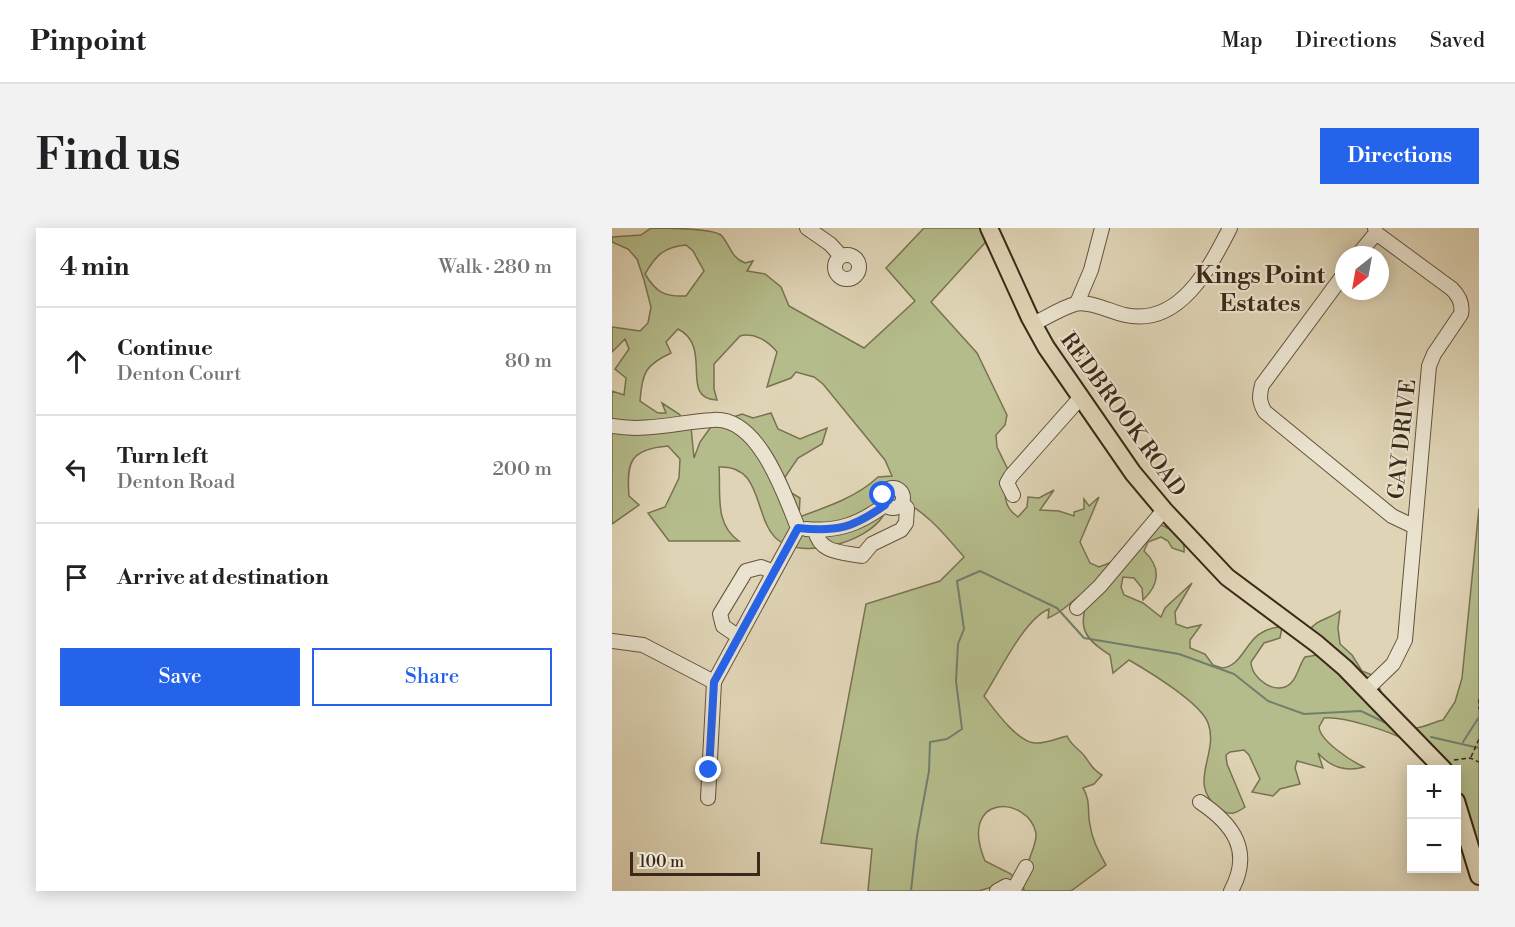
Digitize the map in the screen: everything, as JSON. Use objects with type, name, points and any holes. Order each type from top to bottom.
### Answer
[{"type":"main road","name":"REDBROOK ROAD","points":[[989,228],[1033,324],[1133,473],[1164,510],[1227,577],[1317,644],[1440,765]]},
{"type":"main road","points":[[1461,817],[1479,876]]},
{"type":"street","points":[[807,228],[830,244],[841,256]]},
{"type":"street","points":[[1077,303],[1090,270],[1102,228]]},
{"type":"street","points":[[1033,324],[1077,303],[1142,318],[1158,315],[1182,300],[1195,287],[1230,228]]},
{"type":"street","points":[[1364,246],[1376,230]]},
{"type":"street","name":"GAY DRIVE","points":[[1366,690],[1393,664],[1405,640],[1413,526],[1429,366],[1462,308],[1457,294],[1452,289],[1376,230]]},
{"type":"street","points":[[1335,286],[1262,385],[1259,396],[1261,405],[1265,412],[1392,516],[1413,526]]},
{"type":"street","points":[[1012,495],[1007,483],[1011,476],[1081,397]]},
{"type":"street","points":[[612,426],[644,428],[714,420],[739,425],[757,442],[798,528]]},
{"type":"street","points":[[798,528],[815,530],[845,528],[885,505],[883,495],[891,488],[901,491],[902,504],[907,508],[908,515],[901,530],[872,544],[862,556],[831,552],[816,537],[815,530]]},
{"type":"street","points":[[1077,608],[1100,586],[1164,510]]},
{"type":"street","points":[[708,798],[714,682],[798,528]]},
{"type":"street","points":[[738,637],[723,626],[720,614],[746,571],[761,567],[774,572]]},
{"type":"street","points":[[612,641],[643,645],[714,682]]},
{"type":"street","points":[[1200,802],[1226,821],[1237,840],[1239,868],[1231,891]]},
{"type":"street","points":[[998,891],[1006,886],[1014,890],[1026,867]]},
{"type":"path","points":[[1479,699],[1479,708]]},
{"type":"path","points":[[1470,758],[1479,738]]},
{"type":"path","points":[[1445,765],[1470,758],[1479,762]]},
{"type":"green space","points":[[651,228],[698,230],[721,235],[736,258],[745,263],[753,261],[747,271],[765,274],[781,287],[789,306],[864,348],[915,301],[886,268],[924,228],[989,228],[992,235],[931,302],[977,353],[1007,415],[1005,425],[996,435],[997,447],[1011,476],[1005,493],[1009,508],[1018,517],[1027,507],[1028,497],[1039,498],[1054,490],[1040,510],[1059,511],[1074,516],[1074,512],[1084,509],[1084,499],[1089,506],[1099,497],[1080,542],[1090,563],[1099,567],[1112,562],[1159,524],[1173,531],[1183,542],[1184,552],[1172,548],[1168,541],[1161,537],[1148,542],[1144,551],[1156,569],[1153,588],[1143,600],[1142,588],[1134,578],[1123,577],[1121,587],[1124,595],[1143,603],[1161,617],[1165,608],[1192,583],[1175,612],[1176,624],[1187,628],[1201,625],[1190,640],[1190,648],[1205,654],[1213,665],[1222,668],[1237,660],[1260,633],[1282,627],[1280,638],[1264,643],[1251,662],[1260,680],[1272,687],[1285,687],[1291,683],[1305,657],[1318,655],[1309,631],[1315,624],[1340,611],[1338,628],[1340,644],[1352,655],[1362,671],[1375,676],[1383,697],[1414,728],[1443,720],[1455,702],[1462,678],[1479,508],[1479,876],[1461,815],[1461,765],[1440,765],[1398,736],[1354,722],[1324,718],[1319,727],[1330,744],[1364,767],[1339,768],[1318,753],[1323,768],[1297,761],[1295,768],[1300,784],[1280,789],[1273,796],[1252,792],[1260,779],[1249,755],[1244,750],[1230,752],[1226,755],[1227,764],[1245,807],[1232,813],[1220,809],[1210,799],[1205,789],[1205,768],[1211,735],[1208,723],[1185,697],[1129,660],[1113,673],[1110,655],[1092,641],[1084,628],[1084,612],[1091,590],[1079,596],[1060,612],[1048,618],[1049,609],[1030,624],[984,696],[1006,724],[1021,737],[1039,743],[1067,736],[1094,769],[1102,775],[1094,784],[1083,788],[1088,802],[1092,836],[1106,865],[1071,891],[1024,891],[1024,875],[1036,833],[1030,821],[1021,812],[1009,807],[997,807],[987,812],[980,823],[979,839],[985,861],[1011,874],[1013,877],[1011,881],[979,891],[868,891],[872,849],[821,843],[866,604],[940,581],[964,557],[940,529],[922,513],[891,495],[883,516],[863,534],[834,545],[818,548],[789,546],[778,540],[770,531],[751,484],[744,474],[733,468],[719,467],[722,517],[731,534],[739,541],[669,541],[648,513],[665,507],[679,478],[680,459],[668,446],[646,450],[634,459],[630,466],[629,496],[639,505],[612,524],[612,391],[624,395],[626,378],[615,369],[629,349],[625,339],[612,352],[612,327],[640,331],[648,323],[651,307],[637,259],[628,249],[612,242],[612,237],[641,235]],"holes":[[[686,245],[693,251],[704,271],[686,296],[672,296],[661,292],[645,274],[653,262],[666,250]],[[678,329],[688,337],[694,348],[700,391],[706,397],[717,400],[714,389],[714,364],[740,336],[750,335],[769,344],[777,352],[767,387],[791,378],[796,372],[814,377],[823,384],[885,460],[892,476],[878,477],[851,496],[799,517],[800,498],[788,491],[785,477],[798,458],[822,444],[827,428],[800,439],[778,429],[771,413],[753,418],[742,414],[713,424],[700,442],[694,458],[691,427],[679,414],[662,403],[666,413],[658,413],[640,401],[642,383],[650,366],[671,353],[666,342]]]},
{"type":"waterway","points":[[911,891],[917,836],[929,771],[930,742],[947,739],[962,729],[956,681],[958,644],[964,629],[957,581],[980,571],[1057,608],[1084,638],[1179,654],[1234,674],[1268,701],[1304,714],[1361,711],[1386,723]]},
{"type":"waterway","points":[[1463,742],[1479,717]]},
{"type":"waterway","points":[[1431,737],[1479,748]]},
{"type":"district","name":"Kings Point Estates","points":[[1260,289]]},
{"type":"route","points":[[709,770],[715,699],[714,682],[798,528],[827,531],[858,523],[885,505],[883,495]]}]
